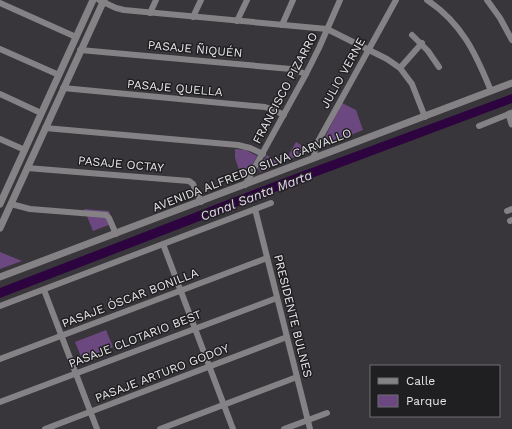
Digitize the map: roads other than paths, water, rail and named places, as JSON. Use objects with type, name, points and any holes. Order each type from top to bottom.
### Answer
[{"type":"street","points":[[0,204],[3,188],[25,150],[93,0]]},
{"type":"street","points":[[150,13],[156,0]]},
{"type":"street","points":[[193,17],[201,0]]},
{"type":"street","points":[[237,21],[247,0]]},
{"type":"street","points":[[282,25],[293,0]]},
{"type":"street","name":"FRANCISCO PIZARRO","points":[[245,185],[306,74],[340,0]]},
{"type":"street","name":"JULIO VERNE","points":[[314,158],[315,147],[396,0]]},
{"type":"street","points":[[427,0],[448,16],[462,33],[476,54],[491,91]]},
{"type":"street","points":[[487,0],[500,18],[512,40]]},
{"type":"street","points":[[0,228],[102,1],[122,10],[327,29],[369,49],[400,68],[412,84],[425,117]]},
{"type":"street","points":[[0,3],[76,37]]},
{"type":"street","points":[[412,35],[422,44],[440,67]]},
{"type":"street","points":[[400,68],[422,44]]},
{"type":"street","points":[[0,49],[59,75]]},
{"type":"street","name":"PASAJE ÑIQUÉN","points":[[80,50],[291,69],[306,74]]},
{"type":"street","name":"AVENIDA ALFREDO SILVA CARVALLO","points":[[0,277],[512,84]]},
{"type":"street","name":"PASAJE QUELLA","points":[[63,88],[265,107],[284,115]]},
{"type":"street","points":[[0,94],[42,113]]},
{"type":"street","points":[[479,126],[510,114],[512,124]]},
{"type":"street","points":[[45,128],[238,145],[250,148],[263,154]]},
{"type":"street","points":[[0,139],[25,150]]},
{"type":"street","name":"PASAJE OCTAY","points":[[27,168],[189,181],[193,184],[200,202]]},
{"type":"street","points":[[0,306],[271,203]]},
{"type":"street","points":[[11,204],[30,209],[106,216],[109,218],[116,234]]},
{"type":"street","name":"PRESIDENTE BULNES","points":[[255,209],[310,429]]},
{"type":"street","points":[[163,244],[233,429]]},
{"type":"street","name":"PASAJE ÓSCAR BONILLA","points":[[0,359],[267,258]]},
{"type":"street","points":[[44,290],[97,429]]},
{"type":"street","name":"PASAJE CLOTARIO BEST","points":[[0,402],[277,298]]},
{"type":"street","name":"PASAJE ARTURO GODOY","points":[[45,429],[287,337]]},
{"type":"street","points":[[160,429],[297,377]]},
{"type":"street","points":[[284,429],[327,413]]},
{"type":"water","name":"Canal Santa Marta","points":[[512,94],[512,103],[285,188],[0,298],[0,288],[282,179]]}]
